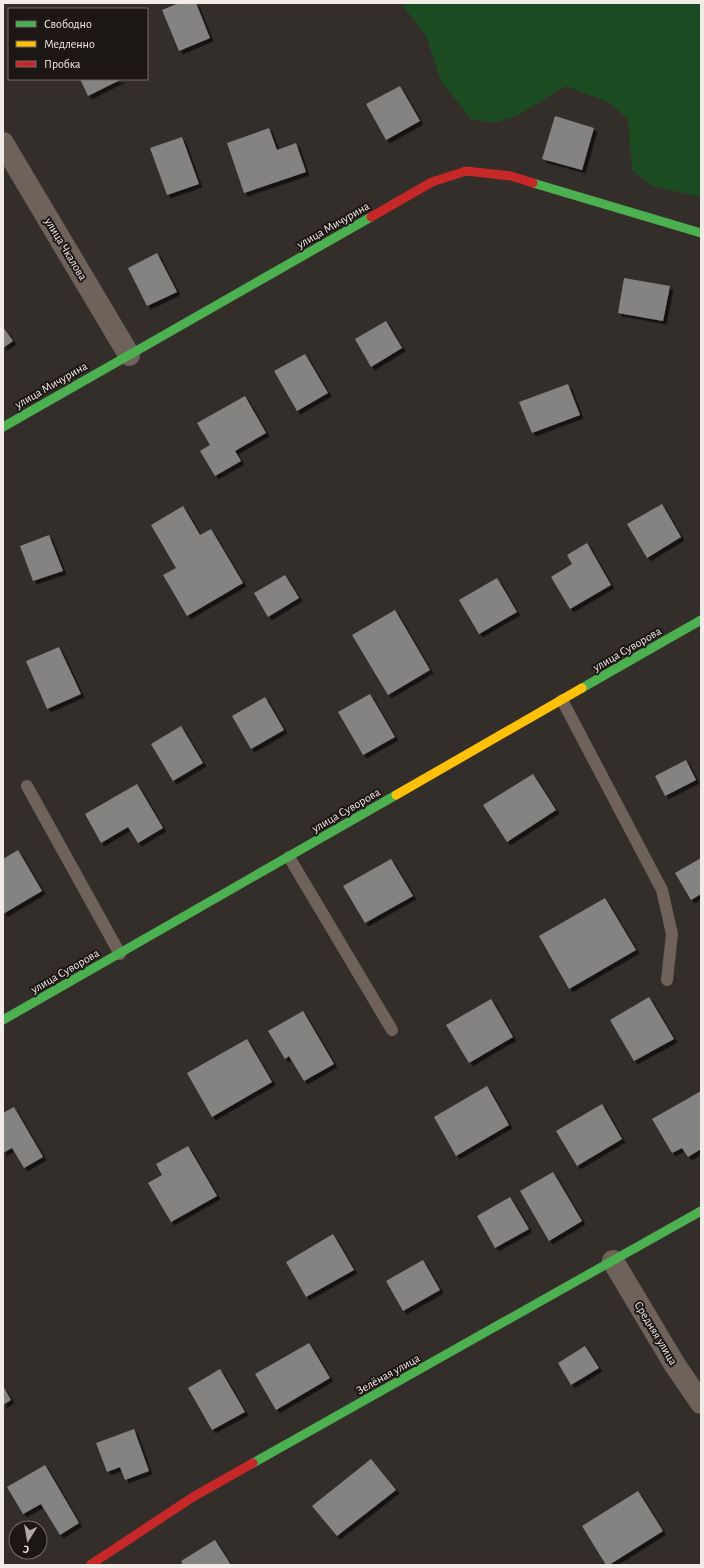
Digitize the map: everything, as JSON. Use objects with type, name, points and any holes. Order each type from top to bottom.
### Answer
[{"type":"street","name":"улица Чкалова","points":[[3,143],[129,355]]},
{"type":"street","name":"улица Мичурина","points":[[3,427],[432,182],[466,171],[511,176],[701,233]]},
{"type":"street","name":"улица Суворова","points":[[3,1020],[701,620]]},
{"type":"street","name":"Зелёная улица","points":[[90,1565],[193,1497],[701,1211]]},
{"type":"street","name":"Средняя улица","points":[[613,1261],[675,1365],[701,1403]]},
{"type":"lane","points":[[562,700],[662,890],[672,934],[667,980]]},
{"type":"lane","points":[[27,786],[120,954]]},
{"type":"lane","points":[[289,857],[392,1030]]},
{"type":"green space","points":[[401,3],[701,3],[701,197],[652,186],[632,170],[628,120],[610,103],[566,86],[520,114],[495,123],[471,119],[441,81],[426,36]]},
{"type":"building","points":[[179,3],[196,3],[210,38],[179,51],[162,10]]},
{"type":"building","points":[[80,80],[120,80],[88,96]]},
{"type":"building","points":[[400,86],[420,121],[386,140],[366,104]]},
{"type":"building","points":[[555,116],[594,128],[582,170],[542,159]]},
{"type":"building","points":[[269,128],[277,150],[296,143],[306,172],[244,193],[227,143]]},
{"type":"building","points":[[182,137],[199,184],[167,195],[150,148]]},
{"type":"building","points":[[157,253],[177,292],[147,306],[128,268]]},
{"type":"building","points":[[624,278],[670,286],[663,321],[618,313]]},
{"type":"building","points":[[386,321],[402,348],[371,367],[355,339]]},
{"type":"building","points":[[3,327],[13,341],[3,348]]},
{"type":"building","points":[[305,354],[328,393],[297,411],[274,371]]},
{"type":"building","points":[[568,384],[580,415],[532,433],[519,402]]},
{"type":"building","points":[[245,396],[266,433],[235,451],[241,461],[215,476],[200,451],[210,445],[197,423]]},
{"type":"building","points":[[662,504],[681,537],[647,558],[627,524]]},
{"type":"building","points":[[183,506],[200,535],[211,529],[243,583],[187,616],[163,575],[176,568],[151,525]]},
{"type":"building","points":[[49,535],[63,571],[33,581],[20,546]]},
{"type":"building","points":[[587,543],[611,585],[570,609],[551,577],[572,564],[567,555]]},
{"type":"building","points":[[285,575],[299,598],[268,617],[254,593]]},
{"type":"building","points":[[497,578],[517,612],[479,634],[459,600]]},
{"type":"building","points":[[395,610],[430,670],[388,695],[352,635]]},
{"type":"building","points":[[59,647],[81,694],[47,709],[26,661]]},
{"type":"building","points":[[370,694],[395,737],[363,755],[338,712]]},
{"type":"building","points":[[265,697],[284,730],[251,749],[232,716]]},
{"type":"building","points":[[181,726],[203,763],[173,781],[151,744]]},
{"type":"building","points":[[686,760],[696,780],[665,796],[655,776]]},
{"type":"building","points":[[533,774],[556,810],[507,842],[483,805]]},
{"type":"building","points":[[137,784],[163,828],[138,843],[128,827],[101,843],[85,814]]},
{"type":"building","points":[[18,850],[42,891],[3,914],[3,859]]},
{"type":"building","points":[[701,858],[701,894],[691,900],[675,873]]},
{"type":"building","points":[[391,859],[413,896],[365,923],[343,886]]},
{"type":"building","points":[[605,898],[636,950],[569,989],[539,936]]},
{"type":"building","points":[[649,997],[674,1039],[634,1061],[610,1020]]},
{"type":"building","points":[[491,999],[513,1037],[469,1063],[446,1025]]},
{"type":"building","points":[[303,1011],[334,1064],[304,1081],[289,1056],[285,1059],[268,1031]]},
{"type":"building","points":[[247,1039],[272,1082],[212,1117],[187,1073]]},
{"type":"building","points":[[487,1086],[509,1125],[456,1156],[434,1117]]},
{"type":"building","points":[[701,1091],[701,1149],[688,1157],[682,1148],[672,1153],[652,1119]]},
{"type":"building","points":[[602,1104],[622,1139],[577,1166],[556,1131]]},
{"type":"building","points":[[14,1107],[43,1157],[24,1168],[12,1148],[3,1153],[3,1113]]},
{"type":"building","points":[[188,1146],[217,1196],[171,1222],[148,1183],[162,1175],[156,1164]]},
{"type":"building","points":[[553,1172],[582,1221],[549,1241],[520,1191]]},
{"type":"building","points":[[510,1197],[529,1229],[495,1248],[477,1216]]},
{"type":"building","points":[[333,1234],[354,1270],[306,1297],[286,1262]]},
{"type":"building","points":[[423,1260],[440,1290],[403,1311],[386,1281]]},
{"type":"building","points":[[309,1343],[330,1378],[276,1410],[255,1374]]},
{"type":"building","points":[[585,1346],[599,1368],[571,1385],[558,1363]]},
{"type":"building","points":[[220,1369],[245,1412],[212,1430],[188,1388]]},
{"type":"building","points":[[3,1386],[11,1400],[3,1405]]},
{"type":"building","points":[[134,1429],[149,1471],[125,1480],[120,1467],[107,1472],[96,1443]]},
{"type":"building","points":[[371,1459],[396,1490],[337,1536],[312,1506]]},
{"type":"building","points":[[45,1465],[79,1523],[60,1535],[41,1504],[23,1514],[7,1487]]},
{"type":"building","points":[[638,1491],[663,1531],[609,1565],[606,1565],[582,1526]]},
{"type":"building","points":[[215,1540],[231,1565],[183,1565],[181,1561]]},
{"type":"traffic: fast","points":[[533,183],[701,233]]},
{"type":"traffic: fast","points":[[3,427],[371,217]]},
{"type":"traffic: fast","points":[[582,688],[701,620]]},
{"type":"traffic: fast","points":[[3,1020],[396,795]]},
{"type":"traffic: fast","points":[[253,1463],[701,1211]]},
{"type":"traffic: slow","points":[[396,795],[582,688]]},
{"type":"traffic: jam","points":[[371,217],[432,182],[466,171],[511,176],[533,183]]},
{"type":"traffic: jam","points":[[90,1565],[193,1497],[253,1463]]}]
